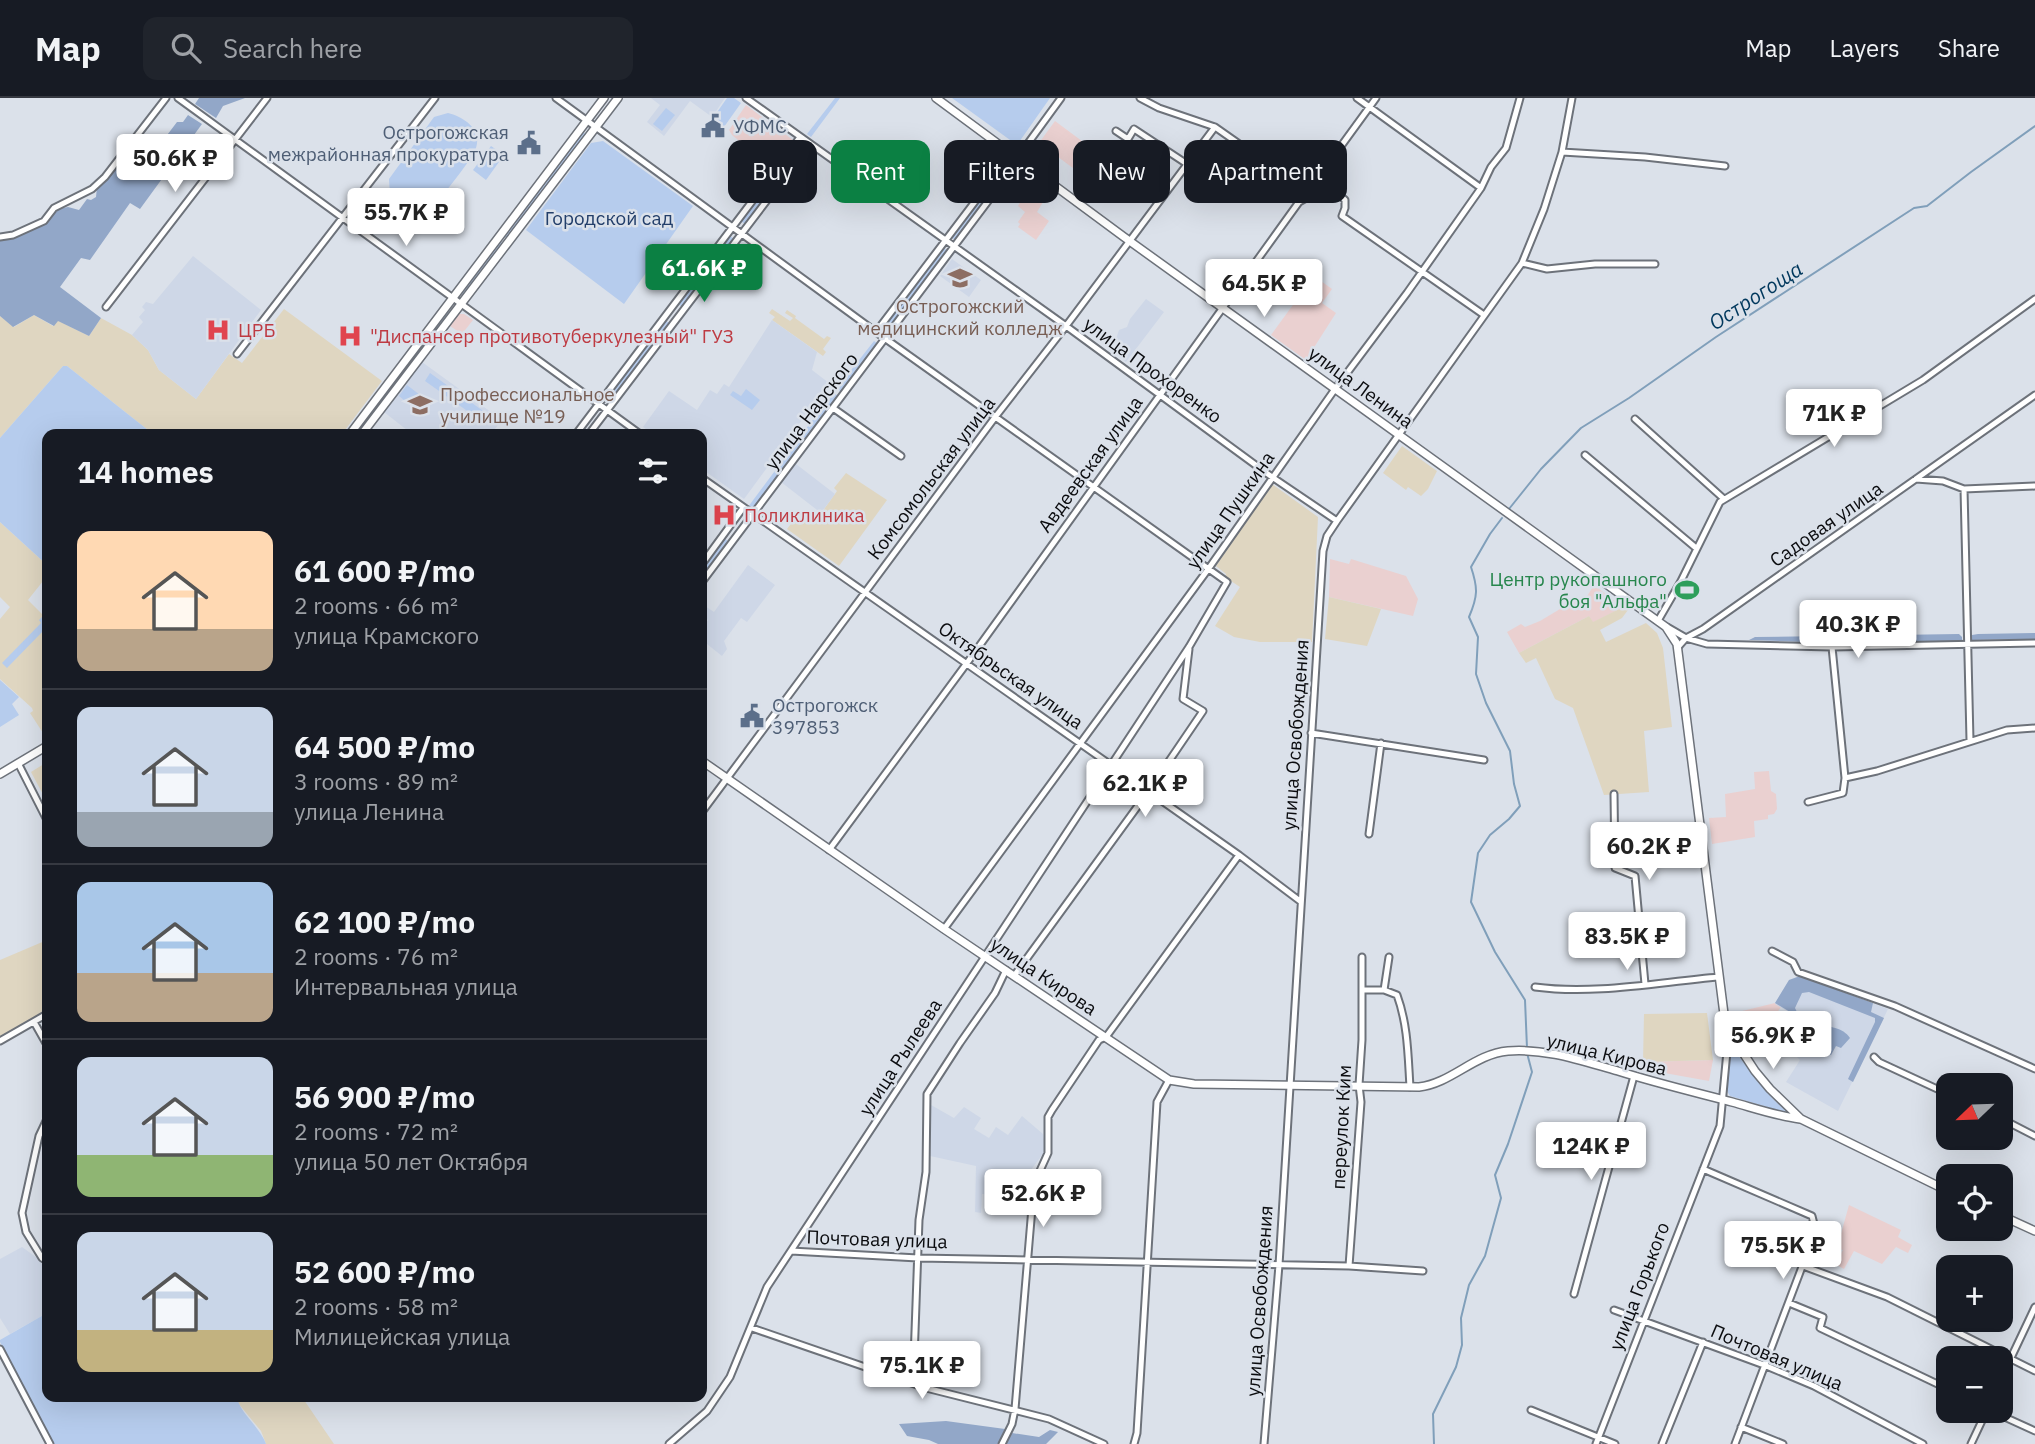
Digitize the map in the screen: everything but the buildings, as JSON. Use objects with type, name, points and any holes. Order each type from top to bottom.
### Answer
[{"type":"main road","points":[[355,429],[604,98]]},
{"type":"main road","points":[[366,429],[618,98]]},
{"type":"main road","name":"улица Ленина","points":[[936,98],[994,140]]},
{"type":"main road","name":"улица Ленина","points":[[1059,188],[1335,389],[1659,619],[1675,639]]},
{"type":"main road","points":[[499,237],[508,243]]},
{"type":"main road","points":[[1675,639],[1724,1014],[1730,1030],[1755,1071],[1801,1118],[1936,1185]]},
{"type":"main road","points":[[0,774],[42,749]]},
{"type":"main road","name":"улица Кирова","points":[[707,765],[944,929],[1169,1080],[1194,1084],[1427,1086],[1442,1081],[1486,1056],[1516,1051],[1539,1052],[1571,1057],[1723,1100],[1801,1118]]},
{"type":"main road","points":[[2013,1221],[2035,1231]]},
{"type":"street","points":[[0,237],[13,235],[44,221],[54,208],[92,189],[105,177],[166,98]]},
{"type":"street","points":[[178,98],[633,429]]},
{"type":"street","points":[[106,307],[267,98]]},
{"type":"street","points":[[237,354],[435,98]]},
{"type":"street","points":[[556,98],[876,332],[1209,568]]},
{"type":"street","name":"улица Прохоренко","points":[[746,98],[804,140]]},
{"type":"street","name":"улица Нарского","points":[[1030,140],[1061,98]]},
{"type":"street","points":[[1140,98],[1158,108],[1215,127],[1234,140]]},
{"type":"street","points":[[1357,98],[1481,188]]},
{"type":"street","name":"Авдеевская улица","points":[[1346,140],[1376,98]]},
{"type":"street","name":"улица Пушкина","points":[[944,929],[1209,568],[1481,188],[1491,167],[1506,148],[1520,98]]},
{"type":"street","name":"улица Освобождения","points":[[1265,1444],[1279,1265],[1323,551],[1327,536],[1337,521],[1522,263],[1544,209],[1562,152],[1572,98]]},
{"type":"street","name":"Комсомольская улица","points":[[1205,140],[1215,127]]},
{"type":"street","points":[[1116,131],[1128,139],[1134,129],[1184,162]]},
{"type":"street","name":"улица Прохоренко","points":[[817,149],[1337,521]]},
{"type":"street","points":[[1562,152],[1646,157],[1725,166]]},
{"type":"street","name":"Комсомольская улица","points":[[707,805],[1184,168]]},
{"type":"street","points":[[580,429],[772,175],[781,182],[593,429]]},
{"type":"street","name":"улица Нарского","points":[[876,332],[973,203]]},
{"type":"street","name":"улица Нарского","points":[[707,575],[987,203]]},
{"type":"street","name":"Авдеевская улица","points":[[829,850],[1298,203]]},
{"type":"street","points":[[1346,203],[1342,216],[1484,315]]},
{"type":"street","points":[[1522,263],[1547,269],[1595,264],[1655,264]]},
{"type":"street","points":[[1659,619],[1716,506],[1724,499],[1923,380],[2035,299]]},
{"type":"street","points":[[671,309],[679,315]]},
{"type":"street","name":"Садовая улица","points":[[1686,638],[1703,629],[2035,395]]},
{"type":"street","points":[[833,408],[901,456]]},
{"type":"street","points":[[1635,419],[1724,499]]},
{"type":"street","points":[[1584,455],[1696,548]]},
{"type":"street","points":[[1916,479],[1943,481],[1964,489],[2035,486]]},
{"type":"street","name":"Октябрьская улица","points":[[707,482],[1111,764],[1300,901]]},
{"type":"street","points":[[1964,489],[1970,740]]},
{"type":"street","points":[[707,557],[743,508]]},
{"type":"street","name":"улица Рылеева","points":[[669,1443],[707,1411],[730,1377],[767,1287],[1189,647],[1227,585],[1225,580],[1209,568]]},
{"type":"street","points":[[1666,627],[1686,638],[1707,644],[1832,647],[2035,643]]},
{"type":"street","points":[[1675,639],[1686,638]]},
{"type":"street","points":[[1677,649],[1686,638]]},
{"type":"street","points":[[1014,976],[1148,792],[1203,711],[1183,699],[1189,647]]},
{"type":"street","points":[[1808,802],[1843,793],[1845,778],[1832,647]]},
{"type":"street","points":[[1845,778],[1877,771],[2007,730],[2035,728]]},
{"type":"street","points":[[1311,733],[1484,760]]},
{"type":"street","points":[[1369,834],[1381,743]]},
{"type":"street","points":[[18,763],[42,810]]},
{"type":"street","points":[[1614,794],[1615,868],[1635,876],[1645,984]]},
{"type":"street","points":[[1002,1444],[1012,1424],[1015,1409],[1034,1184],[1048,1153],[1048,1117],[1100,1040],[1106,1037],[1239,855]]},
{"type":"street","points":[[1772,951],[1793,962],[1798,972],[1895,1006],[2035,1069]]},
{"type":"street","name":"переулок Ким","points":[[1349,1266],[1361,1102],[1359,1085],[1362,957]]},
{"type":"street","points":[[1384,990],[1389,957]]},
{"type":"street","points":[[904,1380],[914,1360],[920,1207],[926,1172],[928,1094],[995,993],[1006,970]]},
{"type":"street","points":[[1535,987],[1558,990],[1719,977]]},
{"type":"street","points":[[1362,990],[1384,990],[1397,995],[1403,1011],[1407,1038],[1410,1087]]},
{"type":"street","points":[[0,1041],[42,1017]]},
{"type":"street","points":[[34,1022],[42,1036]]},
{"type":"street","name":"улица Горького","points":[[1596,1444],[1720,1126],[1730,1030]]},
{"type":"street","points":[[1874,1057],[1879,1062],[1936,1088]]},
{"type":"street","points":[[1574,1294],[1634,1076]]},
{"type":"street","points":[[1134,1444],[1137,1433],[1157,1102],[1169,1080]]},
{"type":"street","points":[[2013,1125],[2035,1136]]},
{"type":"street","points":[[42,1130],[22,1213],[26,1232],[42,1258]]},
{"type":"street","points":[[1703,1169],[1812,1216],[1815,1228],[1735,1444]]},
{"type":"street","name":"Почтовая улица","points":[[791,1251],[918,1258],[1349,1266],[1423,1271]]},
{"type":"street","points":[[1803,1266],[1887,1297],[1984,1346]]},
{"type":"street","points":[[1789,1303],[1823,1317],[1821,1328],[1936,1383]]},
{"type":"street","points":[[2013,1353],[2035,1307]]},
{"type":"street","name":"Почтовая улица","points":[[1614,1310],[1814,1386],[1923,1444]]},
{"type":"street","points":[[752,1328],[904,1380],[1049,1419],[1104,1444]]},
{"type":"street","points":[[1662,1444],[1703,1342]]},
{"type":"street","points":[[0,1349],[50,1444]]},
{"type":"street","points":[[2013,1360],[2035,1371]]},
{"type":"street","points":[[1531,1410],[1615,1444]]},
{"type":"street","points":[[2013,1421],[2035,1431]]},
{"type":"street","points":[[1971,1444],[1982,1423]]},
{"type":"street","points":[[1741,1427],[1783,1444]]},
{"type":"shaded area","points":[[199,98],[245,98],[223,106],[216,118],[195,104]]},
{"type":"shaded area","points":[[651,98],[725,98],[712,117],[690,101],[664,136],[647,122],[660,105]]},
{"type":"shaded area","points":[[746,105],[793,140],[738,140],[729,130]]},
{"type":"shaded area","points":[[188,115],[202,124],[140,209],[130,203],[90,260],[81,258],[60,287],[101,318],[89,336],[58,321],[54,326],[34,315],[13,327],[0,316],[0,239],[29,231],[46,222],[58,209],[68,207],[79,210],[87,199],[96,197],[97,187],[107,179],[139,139],[155,151],[177,122],[183,122]]},
{"type":"shaded area","points":[[1055,121],[1081,140],[1073,140],[1073,168],[1059,158],[1059,140],[1041,140]]},
{"type":"shaded area","points":[[1020,203],[1042,203],[1037,212],[1049,221],[1036,240],[1018,227],[1018,222],[1025,212],[1018,206]]},
{"type":"shaded area","points":[[193,256],[261,310],[196,399],[159,370],[148,350],[132,335],[143,322],[139,317],[145,310],[142,307],[146,302],[153,304]]},
{"type":"shaded area","name":"Острогожский медицинский колледж","points":[[952,259],[981,280],[969,297],[940,276]]},
{"type":"shaded area","points":[[1314,276],[1332,289],[1322,303],[1336,313],[1306,360],[1271,335]]},
{"type":"shaded area","points":[[1146,299],[1164,312],[1126,362],[1109,349],[1119,330],[1127,327]]},
{"type":"shaded area","points":[[284,309],[382,381],[346,429],[147,429],[67,366],[63,366],[0,438],[0,316],[14,327],[34,315],[53,326],[57,320],[89,336],[101,318],[132,335],[148,350],[159,370],[196,399],[229,354],[242,363]]},
{"type":"shaded area","points":[[772,309],[790,321],[793,318],[785,313],[787,310],[824,339],[827,336],[831,338],[823,349],[826,352],[823,356],[772,320],[775,317],[769,313]]},
{"type":"shaded area","points":[[459,314],[473,320],[462,334],[450,326]]},
{"type":"shaded area","points":[[772,320],[817,352],[812,370],[829,383],[744,499],[707,473],[707,429],[643,427],[669,391],[697,410],[710,390],[717,394],[724,384],[729,387]]},
{"type":"shaded area","points":[[422,362],[502,420],[495,429],[406,429],[384,412]]},
{"type":"shaded area","points":[[1402,446],[1437,471],[1428,489],[1421,496],[1408,487],[1406,490],[1383,473]]},
{"type":"shaded area","points":[[796,464],[835,494],[821,513],[781,482]]},
{"type":"shaded area","points":[[846,473],[887,500],[839,566],[787,529],[797,516],[804,521],[809,514],[817,519],[837,491],[834,488]]},
{"type":"shaded area","points":[[1272,484],[1318,517],[1312,642],[1260,642],[1234,637],[1215,626],[1240,587],[1225,577],[1226,574],[1216,566]]},
{"type":"shaded area","points":[[0,522],[42,560],[42,582],[28,600],[42,614],[42,731],[30,713],[32,708],[0,679],[0,619],[10,607],[0,597]]},
{"type":"shaded area","points":[[1330,559],[1349,564],[1351,559],[1406,576],[1418,599],[1413,616],[1329,597]]},
{"type":"shaded area","points":[[748,565],[775,585],[747,622],[741,618],[724,641],[727,649],[722,656],[707,644],[707,607],[714,612]]},
{"type":"shaded area","points":[[1594,585],[1623,607],[1592,623],[1589,616],[1519,653],[1507,632],[1521,624],[1525,627],[1540,621],[1575,600],[1578,604],[1586,598]]},
{"type":"shaded area","points":[[1329,597],[1381,609],[1367,646],[1325,639]]},
{"type":"shaded area","points":[[1623,607],[1628,610],[1622,618],[1600,630],[1606,642],[1646,623],[1657,633],[1663,648],[1672,727],[1644,731],[1649,792],[1604,795],[1573,708],[1555,699],[1536,658],[1526,663],[1519,653],[1589,616],[1593,622]]},
{"type":"shaded area","points":[[2035,633],[2035,639],[1971,640],[1972,635],[1978,634]]},
{"type":"shaded area","points":[[1959,634],[1962,641],[1833,643],[1749,640],[1755,637]]},
{"type":"shaded area","points":[[42,765],[42,793],[31,772]]},
{"type":"shaded area","points":[[1769,771],[1771,791],[1776,794],[1777,809],[1774,814],[1768,815],[1768,819],[1754,821],[1755,837],[1712,844],[1709,818],[1726,817],[1725,794],[1755,789],[1754,772]]},
{"type":"shaded area","points":[[42,942],[42,1013],[0,1038],[0,960]]},
{"type":"shaded area","points":[[1800,976],[1888,1009],[1838,1111],[1786,1082],[1800,1060],[1795,1055],[1813,1026],[1775,1004],[1789,980]]},
{"type":"shaded area","points":[[1800,976],[1873,1003],[1871,1012],[1884,1018],[1853,1082],[1848,1079],[1875,1018],[1809,992],[1802,993],[1795,1008],[1800,1018],[1775,1003],[1789,980]]},
{"type":"shaded area","points":[[1775,1003],[1781,1007],[1757,1041],[1744,1032],[1736,1020],[1734,1013]]},
{"type":"shaded area","points":[[1707,1013],[1713,1060],[1643,1062],[1644,1014]]},
{"type":"shaded area","points":[[1817,1024],[1840,1030],[1850,1038],[1841,1048],[1836,1046],[1831,1055],[1812,1050],[1811,1035]]},
{"type":"shaded area","points":[[1713,1060],[1709,1081],[1642,1069],[1643,1062]]},
{"type":"shaded area","points":[[931,1105],[954,1118],[964,1107],[981,1118],[974,1129],[989,1138],[996,1127],[1008,1135],[1022,1116],[1043,1134],[1046,1150],[1021,1183],[1020,1197],[982,1194],[981,1213],[975,1212],[976,1166],[930,1156]]},
{"type":"shaded area","points":[[1849,1205],[1901,1230],[1898,1237],[1912,1245],[1908,1253],[1896,1247],[1882,1264],[1854,1251],[1844,1269],[1835,1264],[1843,1250],[1837,1248]]},
{"type":"shaded area","points":[[22,1247],[42,1261],[42,1316],[10,1334],[0,1318],[0,1259]]},
{"type":"shaded area","points":[[305,1402],[334,1444],[266,1444],[261,1431],[238,1403]]},
{"type":"shaded area","points":[[946,1421],[1005,1429],[998,1444],[938,1444],[907,1436],[899,1424]]},
{"type":"shaded area","points":[[1050,1430],[1058,1432],[1046,1444],[1006,1444],[1012,1433],[1039,1437]]},
{"type":"green space","points":[[727,98],[734,98],[741,103],[724,127],[713,118]]},
{"type":"green space","points":[[835,98],[840,98],[811,137],[807,134]]},
{"type":"green space","points":[[952,98],[1050,98],[1021,140],[1010,140]]},
{"type":"green space","points":[[666,108],[675,115],[662,131],[653,124]]},
{"type":"green space","points":[[448,113],[460,117],[474,130],[476,148],[432,208],[426,213],[405,211],[390,195],[389,179],[434,117]]},
{"type":"green space","points":[[583,132],[587,135],[508,239],[504,236]]},
{"type":"green space","name":"Городской сад","points":[[603,141],[693,206],[624,304],[526,230],[591,143]]},
{"type":"green space","points":[[491,146],[504,155],[486,180],[473,170]]},
{"type":"green space","points":[[755,203],[760,203],[745,224],[741,221]]},
{"type":"green space","points":[[977,203],[983,203],[955,240],[951,237]]},
{"type":"green space","points":[[730,236],[734,239],[682,307],[678,304]]},
{"type":"green space","points":[[500,241],[504,245],[464,297],[460,293]]},
{"type":"green space","points":[[942,247],[948,251],[887,333],[882,329]]},
{"type":"green space","points":[[446,311],[450,314],[363,429],[358,429]]},
{"type":"green space","points":[[665,320],[669,323],[610,402],[606,399]]},
{"type":"green space","points":[[874,341],[878,344],[841,392],[837,388]]},
{"type":"green space","points":[[63,366],[67,366],[147,429],[42,429],[42,560],[0,522],[0,438]]},
{"type":"green space","points":[[430,373],[486,413],[480,420],[425,381]]},
{"type":"green space","points":[[407,385],[420,395],[411,406],[399,396]]},
{"type":"green space","points":[[746,389],[760,400],[752,410],[730,395],[733,391],[741,396]]},
{"type":"green space","points":[[834,393],[838,396],[805,438],[801,435]]},
{"type":"green space","points":[[797,441],[801,444],[752,510],[748,507]]},
{"type":"green space","points":[[724,538],[729,542],[707,571],[707,561]]},
{"type":"green space","points":[[42,617],[42,632],[7,668],[2,663],[41,623],[39,620]]},
{"type":"green space","points":[[0,680],[19,697],[12,704],[19,715],[0,727]]},
{"type":"green space","points":[[1737,1054],[1772,1098],[1788,1113],[1730,1096],[1727,1091],[1730,1055]]},
{"type":"green space","points":[[42,1316],[42,1402],[239,1402],[266,1444],[54,1444],[0,1340]]},
{"type":"waterway","name":"Острогоща","points":[[1509,509],[1541,469],[1581,428],[1914,208],[1927,206],[2035,126]]},
{"type":"waterway","name":"Острогоща","points":[[1502,518],[1471,567],[1476,592],[1469,617],[1478,637],[1476,674],[1486,703],[1510,751],[1520,806],[1490,835],[1478,853],[1471,902],[1495,952],[1525,1000],[1527,1048]]},
{"type":"waterway","name":"Острогоща","points":[[1434,1444],[1433,1414],[1456,1367],[1462,1345],[1461,1318],[1469,1285],[1485,1256],[1501,1198],[1495,1175],[1532,1072],[1527,1053]]},
{"type":"place","name":"УФМС","points":[[713,126]]},
{"type":"place","name":"Острогожская межрайонная прокуратура","points":[[529,143]]},
{"type":"place","name":"Острогожский медицинский колледж","points":[[960,278]]},
{"type":"place","name":"ЦРБ","points":[[218,330]]},
{"type":"place","name":"\"Диспансер противотуберкулезный\" ГУЗ","points":[[350,336]]},
{"type":"place","name":"Профессиональное училище №19","points":[[420,405]]},
{"type":"place","name":"Поликлиника","points":[[724,515]]},
{"type":"place","name":"Центр рукопашного боя \"Альфа\"","points":[[1687,590]]},
{"type":"place","name":"Острогожск 397853","points":[[752,716]]}]
